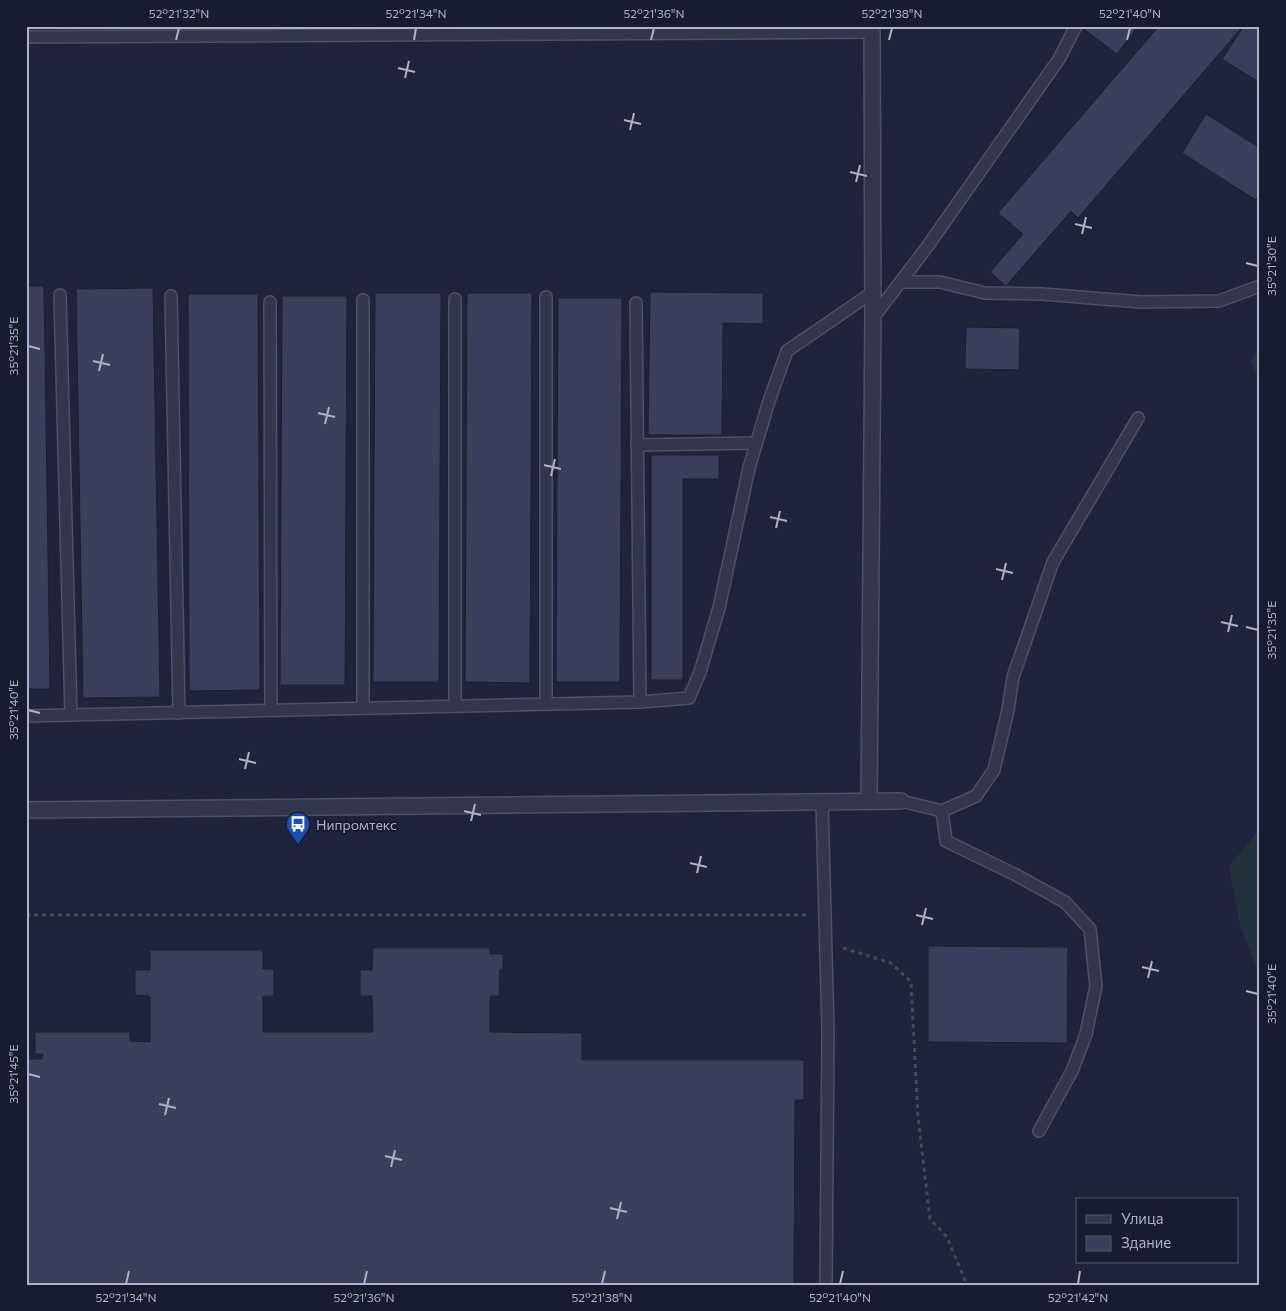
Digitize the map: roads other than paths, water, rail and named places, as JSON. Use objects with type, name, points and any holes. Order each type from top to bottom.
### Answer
[{"type":"street","points":[[869,801],[873,318],[872,29]]},
{"type":"street","points":[[26,810],[901,801]]},
{"type":"lane","points":[[873,318],[927,248],[1059,59],[1076,26]]},
{"type":"lane","points":[[26,37],[388,31],[872,29]]},
{"type":"lane","points":[[901,282],[940,282],[985,293],[1042,294],[1141,302],[1219,301],[1260,286]]},
{"type":"lane","points":[[26,716],[640,702],[689,698],[700,672],[719,608],[756,443],[787,351],[873,292]]},
{"type":"lane","points":[[60,295],[71,715]]},
{"type":"lane","points":[[171,296],[179,713]]},
{"type":"lane","points":[[546,298],[546,704]]},
{"type":"lane","points":[[363,300],[363,708]]},
{"type":"lane","points":[[455,300],[455,706]]},
{"type":"lane","points":[[270,302],[271,710]]},
{"type":"lane","points":[[636,303],[640,702]]},
{"type":"lane","points":[[901,801],[942,811],[976,796],[994,770],[1008,710],[1013,677],[1053,562],[1138,418]]},
{"type":"lane","points":[[638,445],[756,443]]},
{"type":"lane","points":[[822,802],[828,1031],[826,1285]]},
{"type":"lane","points":[[942,811],[946,841],[1014,874],[1065,902],[1090,929],[1096,986],[1086,1034],[1072,1071],[1039,1131]]},
{"type":"place","name":"Нипромтекс","points":[[298,845]]}]
